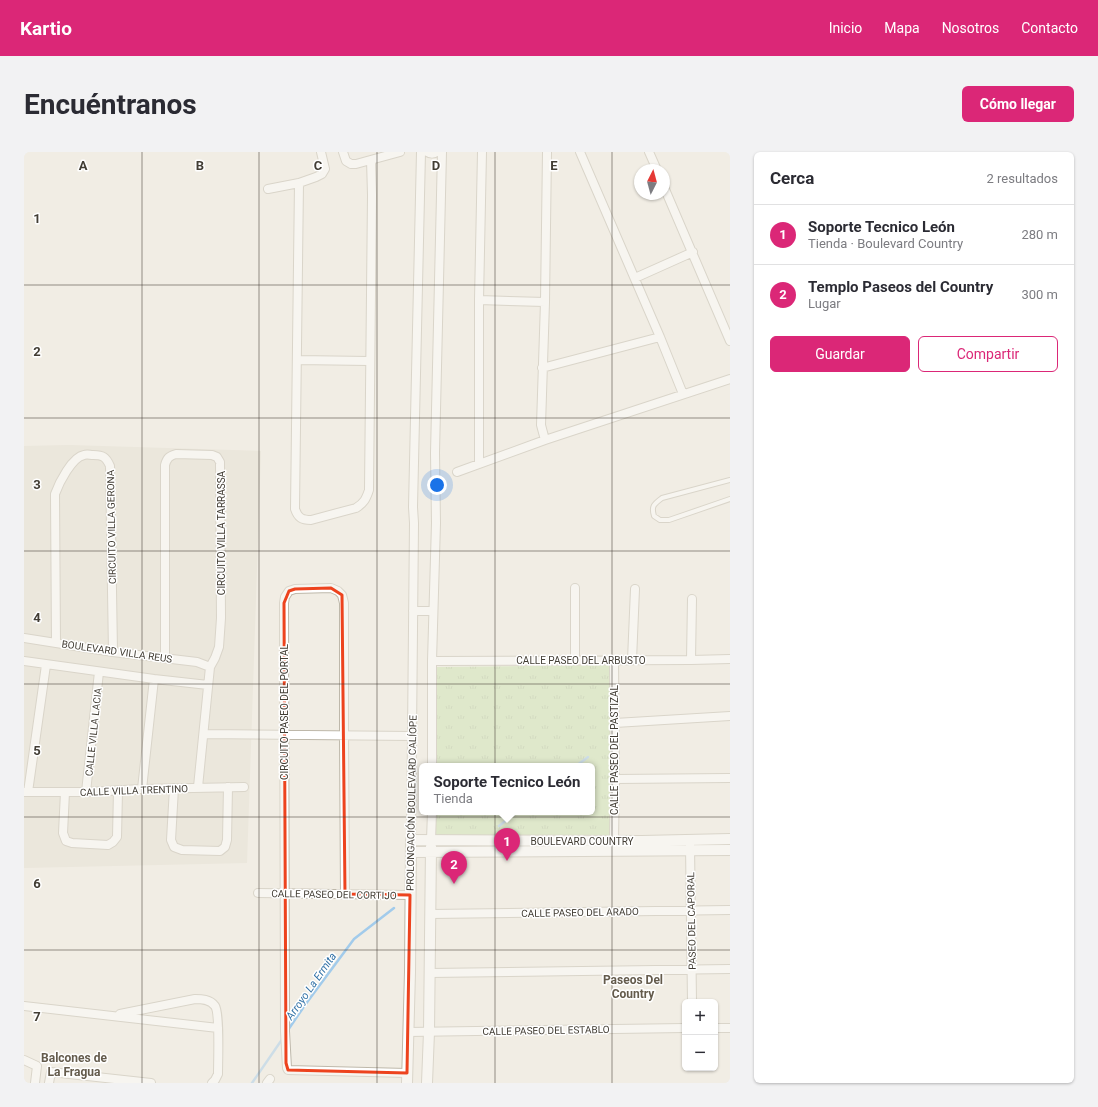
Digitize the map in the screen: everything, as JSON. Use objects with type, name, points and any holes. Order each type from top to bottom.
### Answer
[{"type":"street","points":[[268,189],[299,183],[322,174],[325,169],[321,152]]},
{"type":"street","points":[[342,152],[346,161],[351,164],[400,152]]},
{"type":"street","name":"PROLONGACIÓN BOULEVARD CALÍOPE","points":[[407,1078],[410,972],[413,507],[421,152]]},
{"type":"street","points":[[427,152],[431,154],[438,152]]},
{"type":"street","name":"PROLONGACIÓN BOULEVARD CALÍOPE","points":[[432,763],[432,661],[436,523],[435,453],[442,152]]},
{"type":"street","points":[[479,464],[479,300],[482,152]]},
{"type":"street","points":[[545,440],[541,425],[545,302],[547,152]]},
{"type":"street","points":[[580,152],[635,278],[683,394]]},
{"type":"street","points":[[649,152],[654,164]]},
{"type":"street","points":[[299,183],[295,510],[298,516],[303,520],[310,520],[356,508],[363,504],[368,490],[372,195],[371,160]]},
{"type":"street","points":[[670,200],[730,341]]},
{"type":"street","points":[[635,278],[693,252]]},
{"type":"street","points":[[479,300],[545,302]]},
{"type":"street","points":[[542,368],[660,337]]},
{"type":"street","points":[[297,360],[369,361]]},
{"type":"street","points":[[457,472],[545,440],[730,379]]},
{"type":"street","name":"CIRCUITO VILLA GERONA","points":[[56,643],[55,494],[58,486],[73,462],[83,454],[97,455],[103,456],[110,466],[113,652]]},
{"type":"street","name":"CIRCUITO VILLA TARRASSA","points":[[165,658],[165,465],[170,455],[212,455],[217,457],[220,462],[221,618],[219,647],[210,667]]},
{"type":"street","name":"CIRCUITO PASEO DEL PORTAL","points":[[345,894],[344,603],[342,595],[338,590],[331,588],[295,589],[289,591],[285,596],[284,603],[286,1063],[288,1070],[407,1078]]},
{"type":"street","points":[[575,588],[575,660]]},
{"type":"street","points":[[632,660],[634,589]]},
{"type":"street","points":[[691,660],[692,599]]},
{"type":"street","points":[[413,611],[433,611]]},
{"type":"street","name":"BOULEVARD VILLA REUS","points":[[24,638],[113,652],[197,662],[210,667]]},
{"type":"street","name":"CALLE PASEO DEL ARBUSTO","points":[[432,661],[730,659]]},
{"type":"street","name":"CALLE PASEO DEL PASTIZAL","points":[[614,660],[614,840]]},
{"type":"street","points":[[24,661],[99,672],[208,685]]},
{"type":"street","points":[[26,792],[46,665]]},
{"type":"street","points":[[198,787],[210,667]]},
{"type":"street","name":"CALLE VILLA LACIA","points":[[86,792],[99,672]]},
{"type":"street","points":[[142,789],[154,679]]},
{"type":"street","points":[[615,723],[730,716]]},
{"type":"street","points":[[204,734],[412,736]]},
{"type":"street","points":[[615,779],[730,778]]},
{"type":"street","name":"CALLE VILLA TRENTINO","points":[[26,792],[86,792],[198,787],[244,787]]},
{"type":"street","points":[[174,788],[171,840],[174,847],[182,850],[220,851],[225,847],[227,840],[228,787]]},
{"type":"street","points":[[65,792],[63,833],[66,841],[72,843],[108,845],[117,837],[118,791]]},
{"type":"street","name":"PROLONGACIÓN BOULEVARD CALÍOPE","points":[[427,1083],[432,815]]},
{"type":"street","name":"BOULEVARD COUNTRY","points":[[411,840],[642,841],[730,839]]},
{"type":"street","name":"PASEO DEL CAPORAL","points":[[690,840],[692,999]]},
{"type":"street","name":"BOULEVARD COUNTRY","points":[[411,852],[730,850]]},
{"type":"street","name":"CALLE PASEO DEL CORTIJO","points":[[258,893],[410,895]]},
{"type":"street","name":"CALLE PASEO DEL ARADO","points":[[430,914],[730,910]]},
{"type":"street","points":[[429,973],[730,969]]},
{"type":"street","points":[[112,1016],[195,999],[204,999],[210,1002],[214,1005],[217,1011],[218,1028],[218,1074],[212,1083]]},
{"type":"street","points":[[24,1006],[218,1028]]},
{"type":"street","name":"CALLE PASEO DEL ESTABLO","points":[[408,1032],[682,1028]]},
{"type":"street","points":[[718,1028],[730,1028]]},
{"type":"street","points":[[24,1060],[37,1066],[35,1083]]},
{"type":"street","points":[[49,1083],[51,1072],[151,1083]]},
{"type":"lane","points":[[730,480],[662,498],[655,503],[652,510],[654,516],[660,520],[669,520],[730,499]]},
{"type":"highlighted area","points":[[331,588],[342,595],[345,894],[410,895],[407,1073],[288,1070],[286,1063],[284,603],[289,591],[295,589]]},
{"type":"shaded area","points":[[69,445],[261,451],[247,863],[24,868],[24,446]]},
{"type":"green space","points":[[610,665],[610,838],[435,837],[435,815],[595,815],[595,763],[435,763],[436,667]]},
{"type":"waterway","name":"Arroyo La Ermita","points":[[580,763],[588,757]]},
{"type":"waterway","name":"Arroyo La Ermita","points":[[499,826],[513,815]]},
{"type":"waterway","name":"Arroyo La Ermita","points":[[288,1030],[354,939],[394,908]]},
{"type":"waterway","name":"Arroyo La Ermita","points":[[252,1083],[283,1038]]},
{"type":"place","name":"Soporte Tecnico León","points":[[507,861]]},
{"type":"place","name":"Templo Paseos del Country","points":[[454,884]]},
{"type":"district","name":"Paseos Del Country","points":[[633,987]]},
{"type":"district","name":"Balcones de La Fragua","points":[[74,1065]]}]
